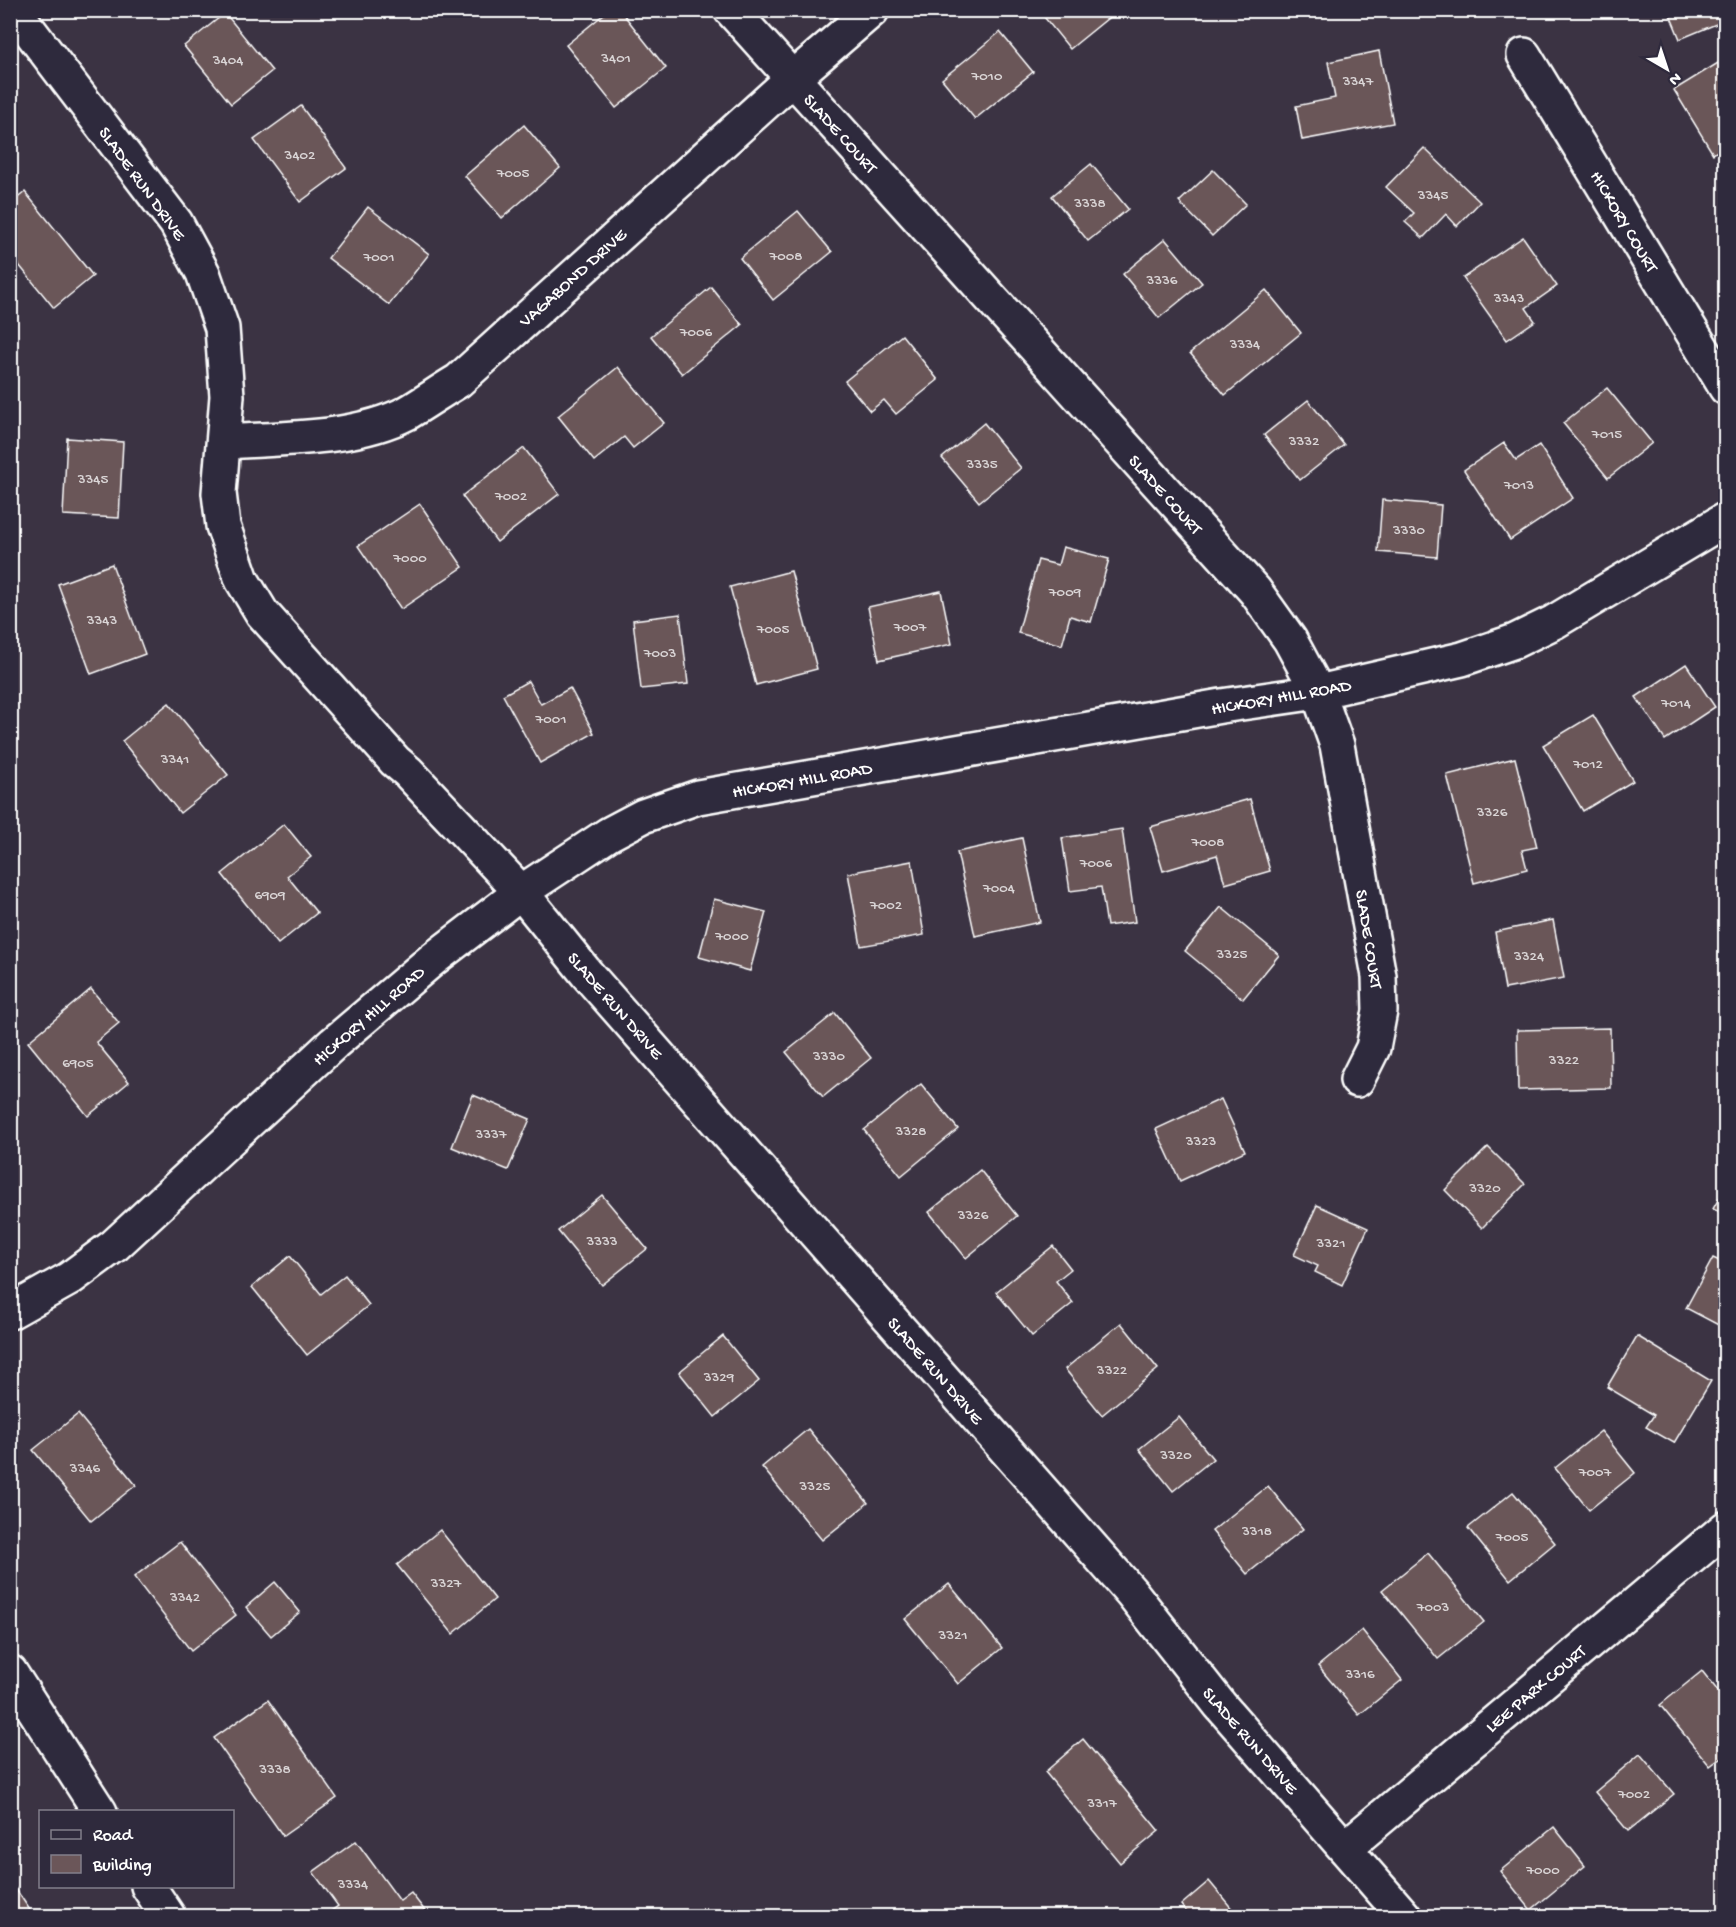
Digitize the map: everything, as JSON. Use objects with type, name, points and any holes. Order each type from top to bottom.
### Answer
[{"type":"street","name":"SLADE RUN DRIVE","points":[[14,10],[176,223],[203,273],[222,328],[227,396],[219,493],[223,526],[242,580],[262,613],[395,761],[521,892],[595,982],[1132,1593],[1220,1705],[1404,1917]]},
{"type":"street","name":"SLADE COURT","points":[[731,10],[1255,591],[1290,640],[1318,692],[1337,745],[1378,976],[1380,1011],[1375,1039],[1357,1080]]},
{"type":"street","name":"VAGABOND DRIVE","points":[[224,442],[317,435],[366,428],[406,413],[458,381],[792,79],[872,10]]},
{"type":"street","name":"HICKORY COURT","points":[[1524,55],[1725,388]]},
{"type":"street","name":"HICKORY HILL ROAD","points":[[10,1312],[69,1279],[115,1245],[334,1043],[432,960],[521,892],[609,834],[644,816],[698,797],[1209,708],[1318,692],[1462,660],[1554,622],[1725,519]]},
{"type":"street","name":"LEE PARK COURT","points":[[1345,1848],[1725,1528]]},
{"type":"street","points":[[10,1672],[99,1810]]},
{"type":"street","points":[[149,1888],[168,1917]]},
{"type":"building","points":[[609,10],[620,10],[666,68],[616,108],[566,45]]},
{"type":"building","points":[[1041,10],[1118,10],[1070,49],[1040,12]]},
{"type":"building","points":[[1668,10],[1726,10],[1726,20],[1680,39]]},
{"type":"building","points":[[225,13],[272,71],[231,104],[184,46]]},
{"type":"building","points":[[1000,32],[1033,72],[975,119],[942,79]]},
{"type":"building","points":[[1379,51],[1393,123],[1302,140],[1296,106],[1335,98],[1328,62]]},
{"type":"building","points":[[1718,63],[1726,75],[1726,146],[1713,154],[1674,90]]},
{"type":"building","points":[[301,106],[346,168],[300,202],[254,140]]},
{"type":"building","points":[[524,125],[560,168],[502,218],[465,176]]},
{"type":"building","points":[[1424,148],[1480,202],[1457,226],[1446,214],[1423,238],[1405,222],[1414,213],[1386,187]]},
{"type":"building","points":[[1091,164],[1128,209],[1088,241],[1052,196]]},
{"type":"building","points":[[1213,170],[1246,204],[1212,236],[1179,202]]},
{"type":"building","points":[[25,192],[93,276],[54,308],[10,254],[10,204]]},
{"type":"building","points":[[368,207],[429,254],[389,305],[328,258]]},
{"type":"building","points":[[798,211],[832,252],[773,300],[740,258]]},
{"type":"building","points":[[1523,237],[1557,286],[1526,308],[1535,321],[1507,340],[1463,278]]},
{"type":"building","points":[[1165,239],[1202,283],[1159,318],[1123,274]]},
{"type":"building","points":[[711,287],[742,325],[682,374],[651,336]]},
{"type":"building","points":[[1266,290],[1301,333],[1225,395],[1190,353]]},
{"type":"building","points":[[902,335],[938,380],[896,414],[884,400],[870,411],[845,381]]},
{"type":"building","points":[[618,367],[664,423],[633,448],[624,437],[594,461],[558,416]]},
{"type":"building","points":[[1607,388],[1652,443],[1608,478],[1563,423]]},
{"type":"building","points":[[1308,400],[1344,445],[1300,480],[1264,435]]},
{"type":"building","points":[[984,423],[1021,468],[979,502],[942,458]]},
{"type":"building","points":[[67,438],[123,442],[119,518],[63,515]]},
{"type":"building","points":[[1504,443],[1516,460],[1539,445],[1573,498],[1510,540],[1464,470]]},
{"type":"building","points":[[524,448],[559,494],[497,542],[462,496]]},
{"type":"building","points":[[1382,500],[1441,505],[1437,557],[1378,552]]},
{"type":"building","points":[[420,504],[463,567],[401,609],[358,546]]},
{"type":"building","points":[[1063,547],[1109,559],[1091,622],[1070,616],[1062,645],[1018,633],[1038,560],[1058,565]]},
{"type":"building","points":[[112,564],[145,654],[91,674],[58,584]]},
{"type":"building","points":[[791,571],[817,669],[756,685],[730,587]]},
{"type":"building","points":[[941,591],[952,644],[879,660],[868,607]]},
{"type":"building","points":[[680,614],[688,684],[641,689],[633,620]]},
{"type":"building","points":[[1686,664],[1715,707],[1665,740],[1636,697]]},
{"type":"building","points":[[528,681],[541,704],[570,688],[594,733],[540,763],[503,695]]},
{"type":"building","points":[[169,703],[228,775],[180,813],[122,741]]},
{"type":"building","points":[[1593,715],[1633,781],[1583,811],[1543,745]]},
{"type":"building","points":[[1515,758],[1537,847],[1522,850],[1527,869],[1474,883],[1447,775]]},
{"type":"building","points":[[1250,799],[1270,871],[1225,884],[1217,855],[1163,871],[1150,827]]},
{"type":"building","points":[[284,824],[311,857],[287,876],[317,913],[278,944],[222,874]]},
{"type":"building","points":[[1122,829],[1135,922],[1107,926],[1101,887],[1070,891],[1062,838]]},
{"type":"building","points":[[1022,838],[1040,922],[975,936],[957,852]]},
{"type":"building","points":[[912,861],[924,935],[861,946],[848,873]]},
{"type":"building","points":[[714,899],[766,912],[750,971],[699,957]]},
{"type":"building","points":[[1221,907],[1279,955],[1243,999],[1185,951]]},
{"type":"building","points":[[1553,920],[1564,978],[1505,989],[1495,932]]},
{"type":"building","points":[[91,989],[119,1023],[96,1042],[129,1082],[88,1116],[28,1042]]},
{"type":"building","points":[[835,1013],[871,1058],[823,1097],[786,1052]]},
{"type":"building","points":[[1610,1028],[1611,1088],[1518,1090],[1517,1030]]},
{"type":"building","points":[[921,1084],[958,1129],[901,1176],[864,1130]]},
{"type":"building","points":[[473,1095],[530,1119],[508,1170],[452,1147]]},
{"type":"building","points":[[1221,1099],[1245,1151],[1180,1181],[1156,1129]]},
{"type":"building","points":[[1488,1147],[1525,1184],[1482,1228],[1445,1190]]},
{"type":"building","points":[[980,1170],[1017,1216],[966,1258],[929,1212]]},
{"type":"building","points":[[1726,1186],[1726,1215],[1713,1209]]},
{"type":"building","points":[[602,1195],[647,1249],[602,1285],[558,1231]]},
{"type":"building","points":[[1317,1205],[1368,1228],[1342,1285],[1315,1272],[1318,1266],[1294,1255]]},
{"type":"building","points":[[1053,1246],[1071,1269],[1056,1281],[1073,1303],[1032,1336],[996,1292]]},
{"type":"building","points":[[290,1256],[321,1294],[345,1275],[369,1305],[307,1355],[252,1287]]},
{"type":"building","points":[[1713,1258],[1726,1264],[1726,1329],[1686,1308]]},
{"type":"building","points":[[1121,1323],[1158,1369],[1102,1415],[1065,1369]]},
{"type":"building","points":[[723,1336],[759,1381],[715,1417],[679,1372]]},
{"type":"building","points":[[1637,1336],[1711,1381],[1674,1443],[1646,1427],[1654,1415],[1607,1387]]},
{"type":"building","points":[[78,1414],[136,1485],[91,1521],[33,1450]]},
{"type":"building","points":[[1179,1417],[1213,1459],[1173,1491],[1139,1449]]},
{"type":"building","points":[[808,1429],[868,1503],[822,1540],[762,1467]]},
{"type":"building","points":[[1601,1431],[1635,1473],[1589,1510],[1555,1468]]},
{"type":"building","points":[[1268,1486],[1303,1529],[1247,1574],[1212,1531]]},
{"type":"building","points":[[1513,1492],[1555,1543],[1510,1580],[1468,1528]]},
{"type":"building","points":[[440,1530],[495,1599],[453,1634],[397,1565]]},
{"type":"building","points":[[180,1542],[236,1615],[191,1651],[134,1577]]},
{"type":"building","points":[[1428,1553],[1484,1622],[1438,1659],[1382,1590]]},
{"type":"building","points":[[275,1582],[300,1612],[271,1636],[246,1607]]},
{"type":"building","points":[[949,1584],[1002,1648],[958,1684],[905,1619]]},
{"type":"building","points":[[1362,1630],[1402,1680],[1359,1715],[1318,1666]]},
{"type":"building","points":[[1702,1671],[1726,1701],[1726,1754],[1710,1766],[1660,1705]]},
{"type":"building","points":[[268,1700],[337,1798],[283,1836],[214,1738]]},
{"type":"building","points":[[1083,1739],[1159,1831],[1120,1863],[1045,1772]]},
{"type":"building","points":[[1640,1754],[1674,1794],[1628,1831],[1595,1792]]},
{"type":"building","points":[[1554,1827],[1585,1866],[1531,1910],[1500,1871]]},
{"type":"building","points":[[356,1841],[400,1901],[411,1893],[429,1916],[324,1916],[338,1906],[313,1872]]},
{"type":"building","points":[[1209,1881],[1238,1916],[1190,1916],[1181,1905]]},
{"type":"building","points":[[11,1882],[34,1916],[10,1916]]}]
